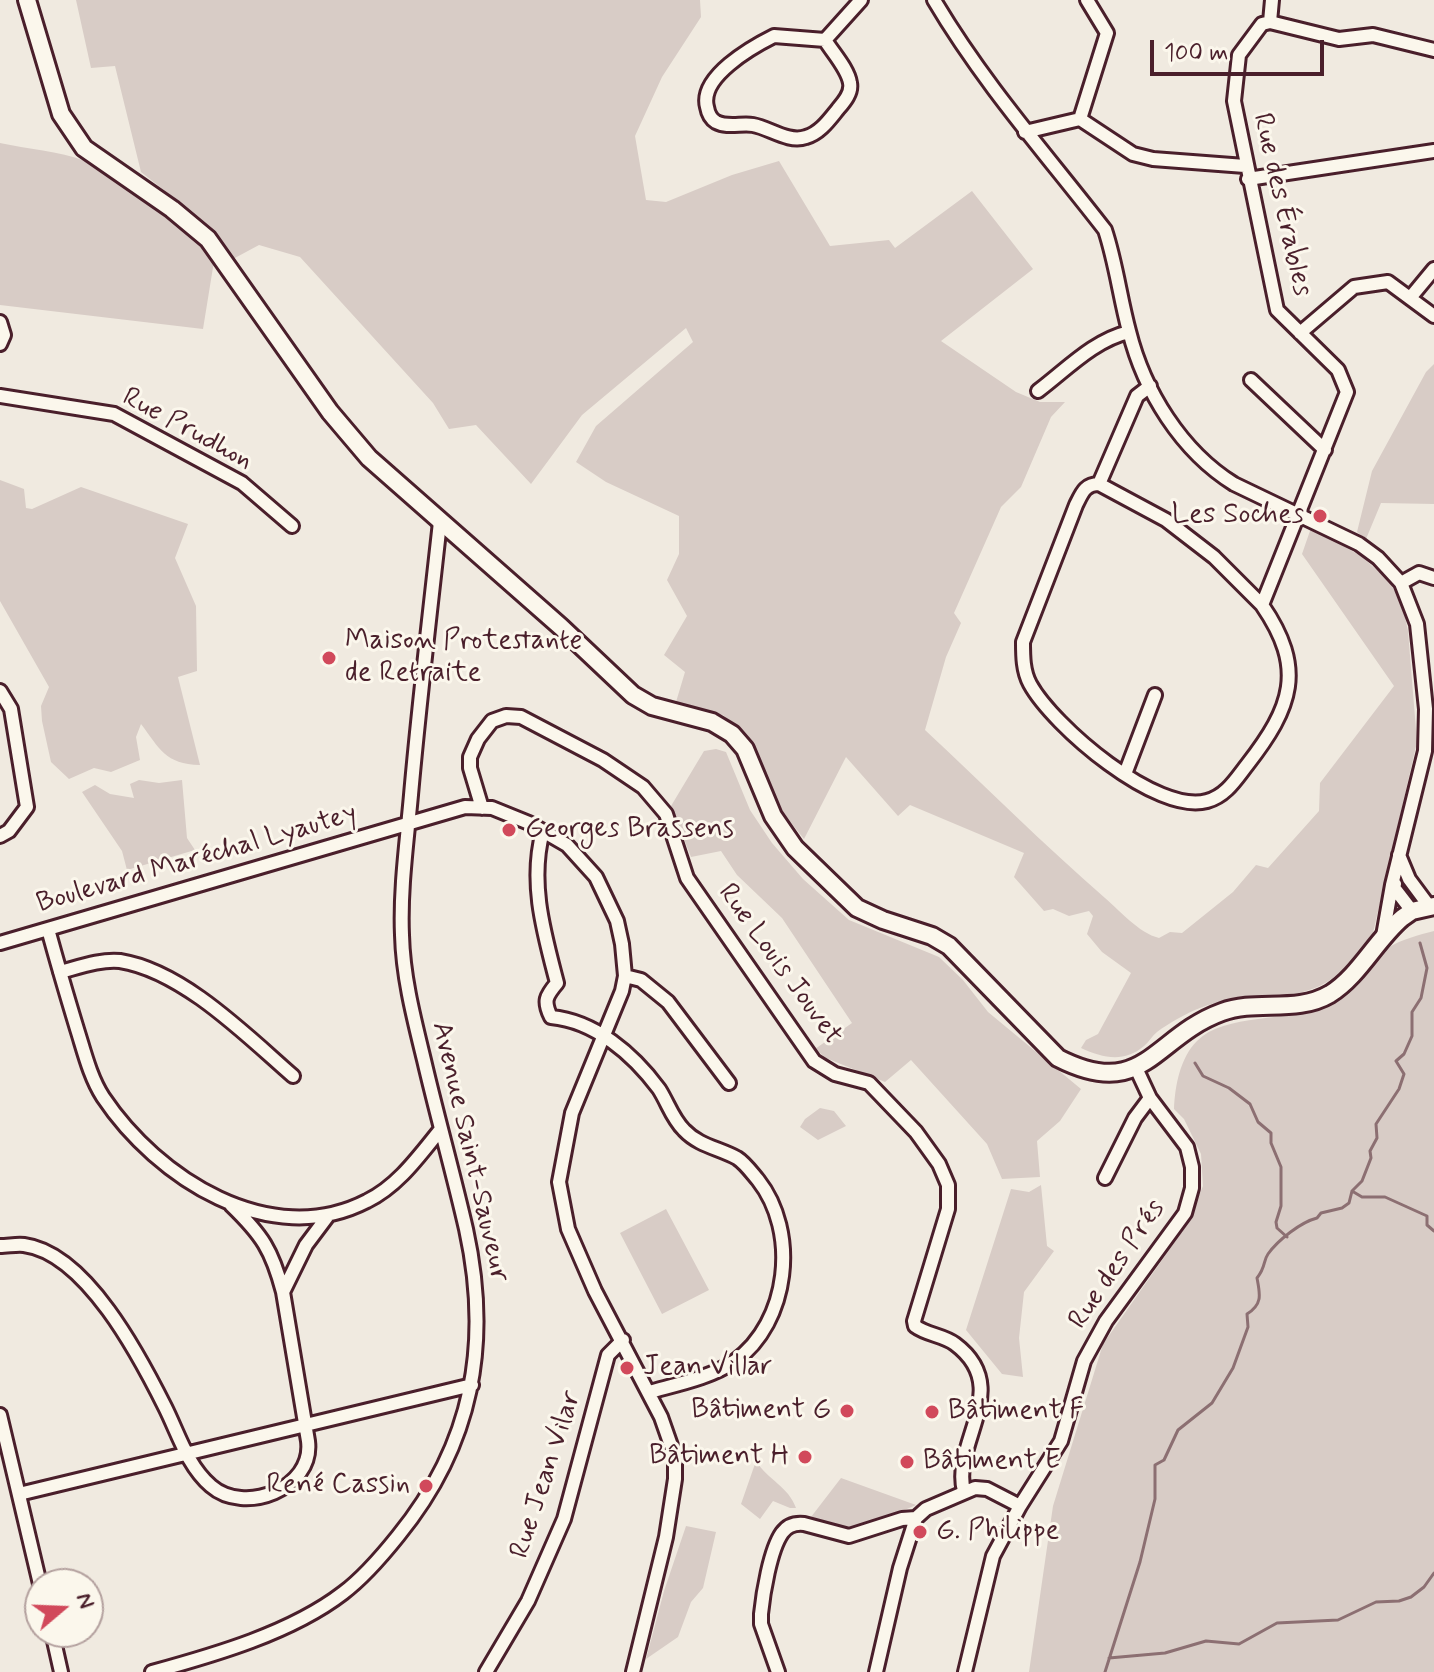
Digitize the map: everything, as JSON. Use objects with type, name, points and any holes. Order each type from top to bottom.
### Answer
[{"type":"main road","points":[[27,0],[61,114],[84,148],[172,209],[208,239],[343,430],[369,458],[561,627],[633,695],[652,706],[712,722],[732,734],[745,749],[773,816],[795,848],[857,908],[932,936],[949,946],[1058,1058],[1079,1069],[1107,1075],[1136,1068],[1202,1022],[1224,1011],[1298,1006],[1330,993],[1344,982],[1383,936],[1412,911],[1432,906]]},
{"type":"street","points":[[825,40],[861,0]]},
{"type":"street","points":[[934,0],[966,52],[1025,132],[1105,230],[1129,332],[1161,408],[1189,448],[1217,474],[1234,484],[1359,544],[1378,558],[1401,583],[1417,624],[1426,709],[1425,751],[1392,885],[1383,936]]},
{"type":"street","points":[[1080,119],[1107,33],[1087,0]]},
{"type":"street","points":[[1272,0],[1270,22],[1339,39],[1373,35],[1434,50]]},
{"type":"street","name":"Rue des Érables","points":[[1262,605],[1347,392],[1338,370],[1277,310],[1245,166],[1234,101],[1239,55],[1262,24],[1270,22]]},
{"type":"street","points":[[774,36],[825,40],[851,86],[846,100],[823,127],[805,138],[790,138],[753,125],[723,125],[710,116],[705,103],[707,90],[715,76],[758,44],[774,36]]},
{"type":"street","points":[[1025,132],[1080,119],[1133,154],[1153,159],[1245,166]]},
{"type":"street","points":[[1248,179],[1434,151]]},
{"type":"street","points":[[1410,298],[1434,269]]},
{"type":"street","name":"Rue des Érables","points":[[1300,333],[1354,287],[1388,282],[1434,316]]},
{"type":"street","points":[[0,322],[4,335],[0,344]]},
{"type":"street","points":[[1038,391],[1114,335],[1129,332]]},
{"type":"street","points":[[1251,380],[1325,450]]},
{"type":"street","points":[[1099,484],[1137,396],[1150,386]]},
{"type":"street","name":"Rue Prudhon","points":[[0,396],[114,414],[242,483],[292,526]]},
{"type":"street","points":[[1099,484],[1166,520],[1214,557],[1262,605],[1277,627],[1288,653],[1288,691],[1284,706],[1258,751],[1228,789],[1206,802],[1191,803],[1175,799],[1106,763],[1058,721],[1028,681],[1023,642],[1076,505],[1085,488],[1099,484]]},
{"type":"street","name":"Avenue Saint-Sauveur","points":[[152,1672],[262,1636],[304,1617],[343,1593],[385,1553],[419,1511],[448,1460],[466,1410],[472,1385],[477,1289],[466,1228],[414,1016],[403,950],[403,890],[440,522]]},
{"type":"street","points":[[1401,583],[1419,573],[1434,578]]},
{"type":"street","points":[[1420,647],[1434,648]]},
{"type":"street","points":[[0,691],[11,709],[27,807],[9,831],[0,836]]},
{"type":"street","points":[[1125,774],[1155,695]]},
{"type":"street","name":"Rue Louis Jouvet","points":[[482,808],[470,768],[470,757],[478,739],[492,721],[506,716],[521,717],[603,760],[643,787],[666,814],[687,878],[814,1061],[835,1074],[869,1083],[893,1106],[939,1164],[948,1185],[948,1209],[914,1321],[921,1330],[955,1344],[975,1367],[981,1384],[980,1404],[961,1477],[964,1491]]},
{"type":"street","name":"Boulevard Maréchal Lyautey","points":[[0,943],[465,807],[482,808]]},
{"type":"street","points":[[482,808],[492,808],[567,845],[596,877],[617,921],[625,976],[572,1113],[559,1182],[568,1229],[595,1291],[649,1392],[675,1457],[675,1479],[666,1537],[633,1672]]},
{"type":"street","points":[[543,831],[537,854],[537,885],[542,925],[557,983],[546,996],[545,1004],[551,1017],[571,1019],[604,1036],[640,1065],[661,1093],[673,1119],[693,1139],[740,1159],[760,1183],[782,1236],[784,1270],[774,1307],[758,1340],[734,1361],[706,1376],[649,1392]]},
{"type":"street","points":[[1399,855],[1409,879],[1432,906]]},
{"type":"street","points":[[1392,885],[1409,879]]},
{"type":"street","points":[[1392,885],[1412,911]]},
{"type":"street","points":[[0,1246],[24,1245],[38,1249],[72,1270],[92,1291],[149,1376],[186,1453],[209,1484],[223,1495],[254,1498],[279,1491],[299,1478],[308,1460],[309,1447],[283,1292],[275,1262],[254,1227],[230,1205],[172,1170],[131,1133],[102,1094],[84,1052],[48,929]]},
{"type":"street","points":[[60,972],[99,962],[119,961],[155,972],[211,1005],[293,1076]]},
{"type":"street","points":[[625,976],[641,980],[668,1002],[729,1083]]},
{"type":"street","name":"Rue des Prés","points":[[965,1672],[993,1556],[1061,1441],[1084,1361],[1106,1321],[1185,1213],[1192,1188],[1192,1167],[1187,1147],[1150,1098],[1136,1068]]},
{"type":"street","points":[[1105,1178],[1135,1118],[1150,1098]]},
{"type":"street","points":[[230,1205],[274,1216],[327,1217],[368,1201],[395,1183],[441,1129]]},
{"type":"street","points":[[283,1292],[306,1245],[327,1217]]},
{"type":"street","name":"Rue Jean Vilar","points":[[491,1670],[528,1601],[564,1519],[608,1355],[623,1340]]},
{"type":"street","points":[[19,1494],[472,1385]]},
{"type":"street","points":[[0,1415],[36,1568]]},
{"type":"street","points":[[876,1672],[900,1568],[916,1518],[926,1509],[975,1488],[987,1489],[1020,1506]]},
{"type":"street","points":[[778,1672],[761,1624],[761,1614],[783,1531],[797,1523],[849,1536],[902,1519],[916,1518]]},
{"type":"street","points":[[56,1648],[61,1672]]},
{"type":"shaded area","points":[[76,0],[700,0],[701,17],[662,77],[635,136],[646,200],[666,202],[732,175],[779,161],[830,246],[889,240],[895,248],[972,191],[1033,269],[941,341],[1016,392],[1040,402],[1065,402],[1051,417],[1021,487],[1001,507],[954,613],[961,623],[946,657],[925,730],[1137,927],[1159,938],[1170,932],[1182,933],[1233,892],[1256,865],[1268,868],[1319,811],[1320,783],[1394,686],[1302,554],[1311,528],[1361,556],[1388,580],[1402,603],[1408,631],[1417,742],[1373,933],[1340,972],[1312,989],[1281,996],[1231,1000],[1200,1008],[1167,1025],[1129,1055],[1105,1056],[1081,1048],[1086,1040],[1098,1034],[1131,973],[1102,952],[1087,934],[1093,916],[1089,911],[1069,916],[1053,909],[1044,911],[1014,877],[1024,853],[910,805],[898,816],[846,757],[804,839],[784,814],[748,736],[723,715],[676,702],[685,672],[664,655],[687,616],[667,580],[679,554],[679,516],[606,482],[576,462],[596,426],[693,342],[686,328],[582,415],[531,484],[476,425],[449,429],[433,403],[300,257],[259,245],[233,259],[184,206],[141,172],[115,66],[91,68]]},
{"type":"shaded area","points":[[0,143],[65,155],[102,169],[154,202],[215,255],[203,329],[0,305]]},
{"type":"shaded area","points":[[1434,364],[1434,504],[1381,503],[1366,539],[1357,532],[1372,471],[1426,372]]},
{"type":"shaded area","points":[[0,480],[24,489],[26,508],[32,509],[81,487],[188,524],[175,558],[196,606],[197,671],[178,677],[200,765],[179,762],[164,754],[141,724],[136,737],[140,760],[111,772],[94,768],[69,779],[51,762],[41,706],[49,687],[0,601]]},
{"type":"shaded area","points":[[716,749],[726,752],[750,810],[772,843],[803,879],[849,920],[939,957],[963,980],[988,1012],[1081,1089],[1060,1121],[1037,1141],[1040,1177],[1002,1179],[987,1144],[911,1060],[885,1082],[826,1058],[815,1049],[852,1023],[782,918],[737,875],[721,851],[691,857],[671,806],[704,751]]},
{"type":"shaded area","points":[[139,780],[159,783],[182,780],[187,838],[195,850],[127,870],[122,851],[82,792],[95,785],[110,794],[134,798],[130,784]]},
{"type":"shaded area","points":[[1434,931],[1434,1672],[1029,1672],[1053,1506],[1103,1344],[1186,1226],[1203,1186],[1201,1154],[1184,1119],[1174,1109],[1177,1082],[1186,1056],[1197,1041],[1223,1026],[1326,1006],[1345,994],[1388,948]]},
{"type":"shaded area","points":[[820,1108],[834,1111],[846,1126],[818,1140],[800,1127]]},
{"type":"shaded area","points":[[1041,1185],[1047,1246],[1054,1251],[1024,1292],[1019,1338],[1023,1377],[1002,1374],[966,1330],[1011,1189],[1029,1192]]},
{"type":"shaded area","points":[[666,1209],[709,1290],[662,1314],[620,1233]]},
{"type":"shaded area","points":[[756,1461],[788,1494],[796,1508],[773,1501],[760,1519],[741,1504]]},
{"type":"shaded area","points":[[841,1478],[916,1505],[868,1526],[843,1531],[811,1517]]},
{"type":"shaded area","points":[[686,1526],[716,1532],[703,1588],[691,1602],[678,1637],[646,1659],[664,1591]]},
{"type":"waterway","points":[[1105,1672],[1140,1562],[1155,1499],[1155,1465],[1164,1460],[1178,1430],[1212,1403],[1233,1368],[1248,1327],[1247,1314],[1258,1302],[1257,1278],[1268,1254],[1297,1227],[1321,1213],[1349,1203],[1352,1191],[1362,1181],[1377,1138],[1376,1124],[1399,1089],[1404,1074],[1396,1061],[1404,1054],[1412,1036],[1412,1012],[1421,998],[1427,968],[1420,943]]},
{"type":"waterway","points":[[1195,1063],[1203,1076],[1229,1088],[1250,1104],[1258,1122],[1271,1133],[1271,1143],[1281,1167],[1281,1206],[1276,1222],[1277,1228],[1287,1237]]},
{"type":"waterway","points":[[1352,1191],[1362,1197],[1385,1197],[1427,1216],[1427,1225],[1434,1231]]},
{"type":"waterway","points":[[1109,1658],[1165,1653],[1206,1641],[1239,1644],[1277,1623],[1338,1620],[1376,1602],[1411,1597],[1424,1587],[1434,1573]]},
{"type":"place","name":"Les Soches","points":[[1320,516]]},
{"type":"place","name":"Maison Protestante de Retraite","points":[[329,658]]},
{"type":"place","name":"Georges Brassens","points":[[509,830]]},
{"type":"place","name":"Jean Villar","points":[[627,1368]]},
{"type":"place","name":"Bâtiment G","points":[[847,1411]]},
{"type":"place","name":"Bâtiment F","points":[[932,1412]]},
{"type":"place","name":"Bâtiment H","points":[[805,1457]]},
{"type":"place","name":"Bâtiment E","points":[[907,1462]]},
{"type":"place","name":"René Cassin","points":[[426,1486]]},
{"type":"place","name":"G. Philippe","points":[[920,1532]]}]
